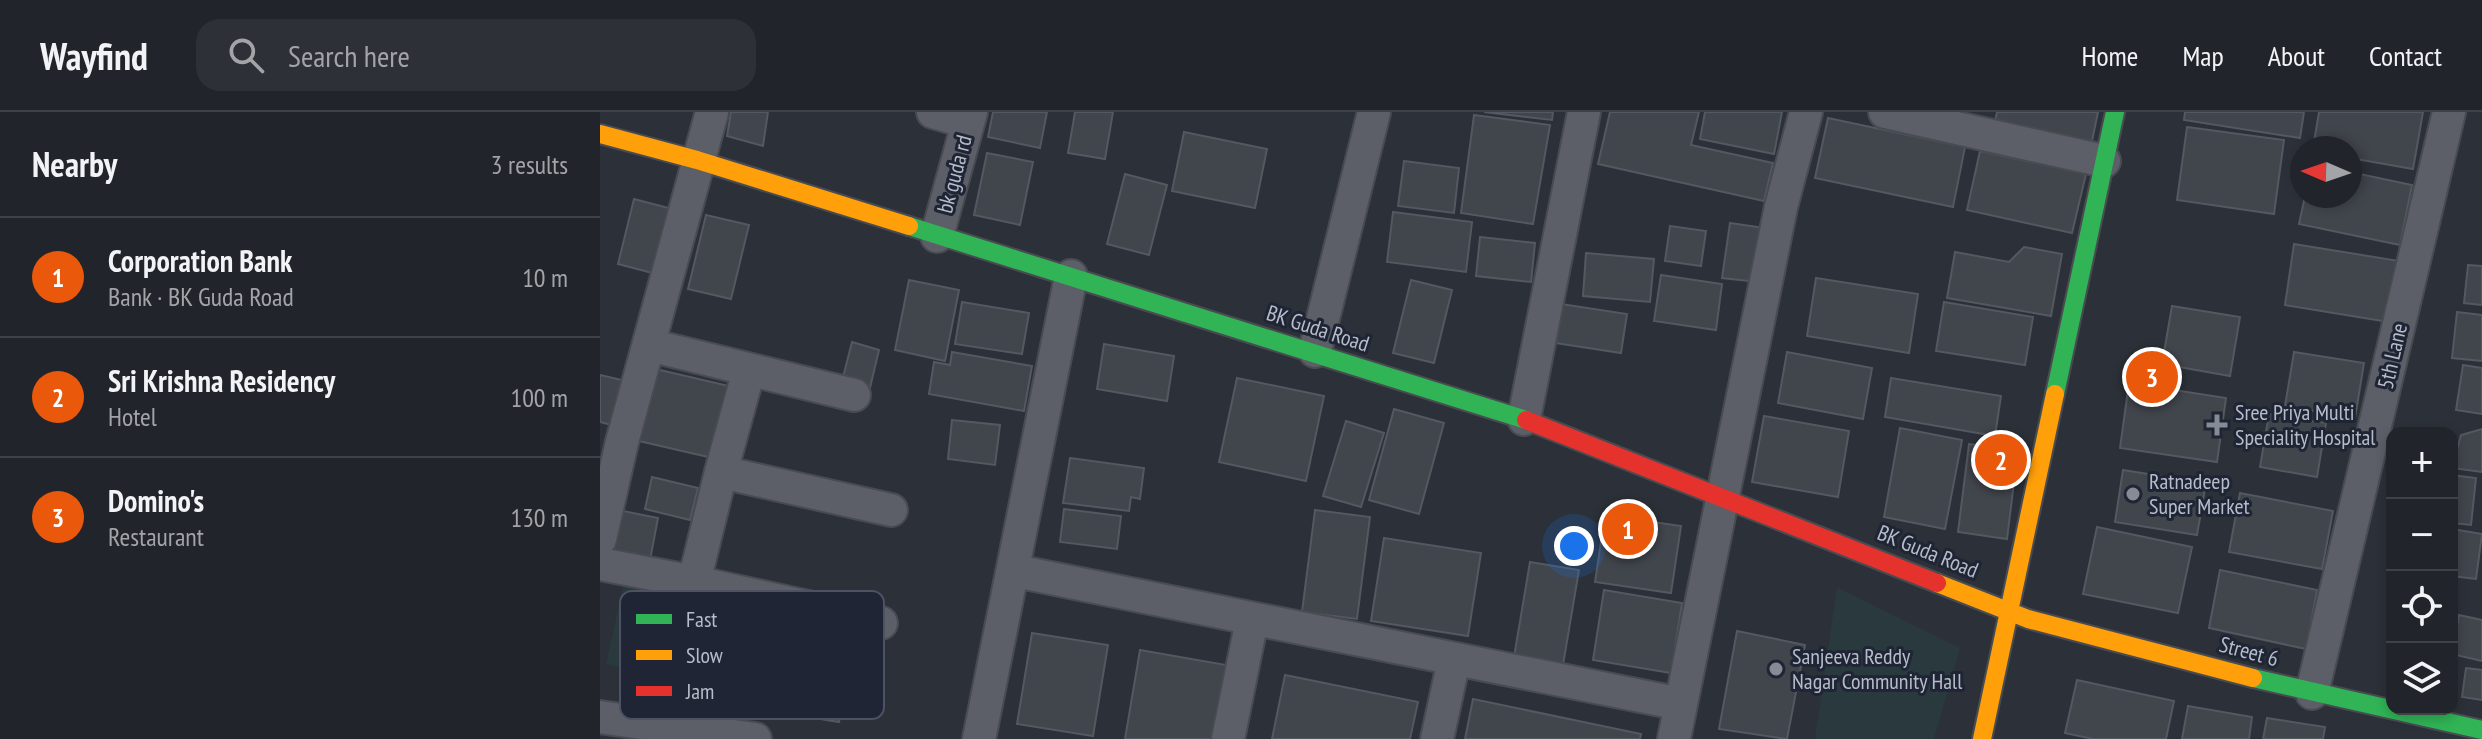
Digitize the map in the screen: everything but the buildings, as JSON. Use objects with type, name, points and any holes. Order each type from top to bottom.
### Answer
[{"type":"street","points":[[600,539],[611,439],[649,345],[712,112]]},
{"type":"street","points":[[933,112],[969,117]]},
{"type":"street","points":[[1315,351],[1374,112]]},
{"type":"street","points":[[1524,419],[1584,112]]},
{"type":"street","points":[[1674,739],[1726,497],[1781,207],[1806,112]]},
{"type":"street","points":[[1885,112],[2104,161]]},
{"type":"street","points":[[1982,739],[2007,608],[2064,361],[2115,112]]},
{"type":"street","name":"5th Lane","points":[[2312,693],[2449,112]]},
{"type":"street","name":"bk guda rd","points":[[937,236],[969,117]]},
{"type":"street","name":"BK Guda Road","points":[[600,134],[697,160],[1315,351],[1524,419],[2007,608]]},
{"type":"street","points":[[979,739],[1015,571],[1071,276]]},
{"type":"street","points":[[649,345],[854,395]]},
{"type":"street","points":[[694,582],[749,370]]},
{"type":"street","points":[[721,472],[891,510]]},
{"type":"street","points":[[600,564],[735,591]]},
{"type":"street","points":[[1015,571],[1681,704]]},
{"type":"street","name":"Street 6","points":[[2007,608],[2028,619],[2312,693],[2482,730]]},
{"type":"street","points":[[1228,739],[1252,620]]},
{"type":"street","points":[[1437,739],[1454,660]]},
{"type":"street","points":[[615,725],[755,739]]},
{"type":"shaded area","points":[[626,572],[701,591],[622,591]]},
{"type":"shaded area","points":[[1837,587],[1960,648],[1934,739],[1815,739]]},
{"type":"shaded area","points":[[620,600],[620,667],[606,664]]},
{"type":"traffic: fast","points":[[2055,394],[2115,112]]},
{"type":"traffic: fast","points":[[909,226],[1526,420]]},
{"type":"traffic: fast","points":[[2253,678],[2482,730]]},
{"type":"traffic: slow","points":[[600,134],[697,160],[909,226]]},
{"type":"traffic: slow","points":[[1982,739],[2055,394]]},
{"type":"traffic: slow","points":[[1937,583],[2028,619],[2253,678]]},
{"type":"traffic: jam","points":[[1526,420],[1937,583]]},
{"type":"place","name":"Domino's","points":[[2152,377]]},
{"type":"place","name":"Sree Priya Multi Speciality Hospital","points":[[2217,425]]},
{"type":"place","name":"Sri Krishna Residency","points":[[2001,460]]},
{"type":"place","name":"Ratnadeep Super Market","points":[[2133,494]]},
{"type":"place","name":"Corporation Bank","points":[[1628,529]]},
{"type":"place","name":"Sanjeeva Reddy Nagar Community Hall","points":[[1776,669]]}]
